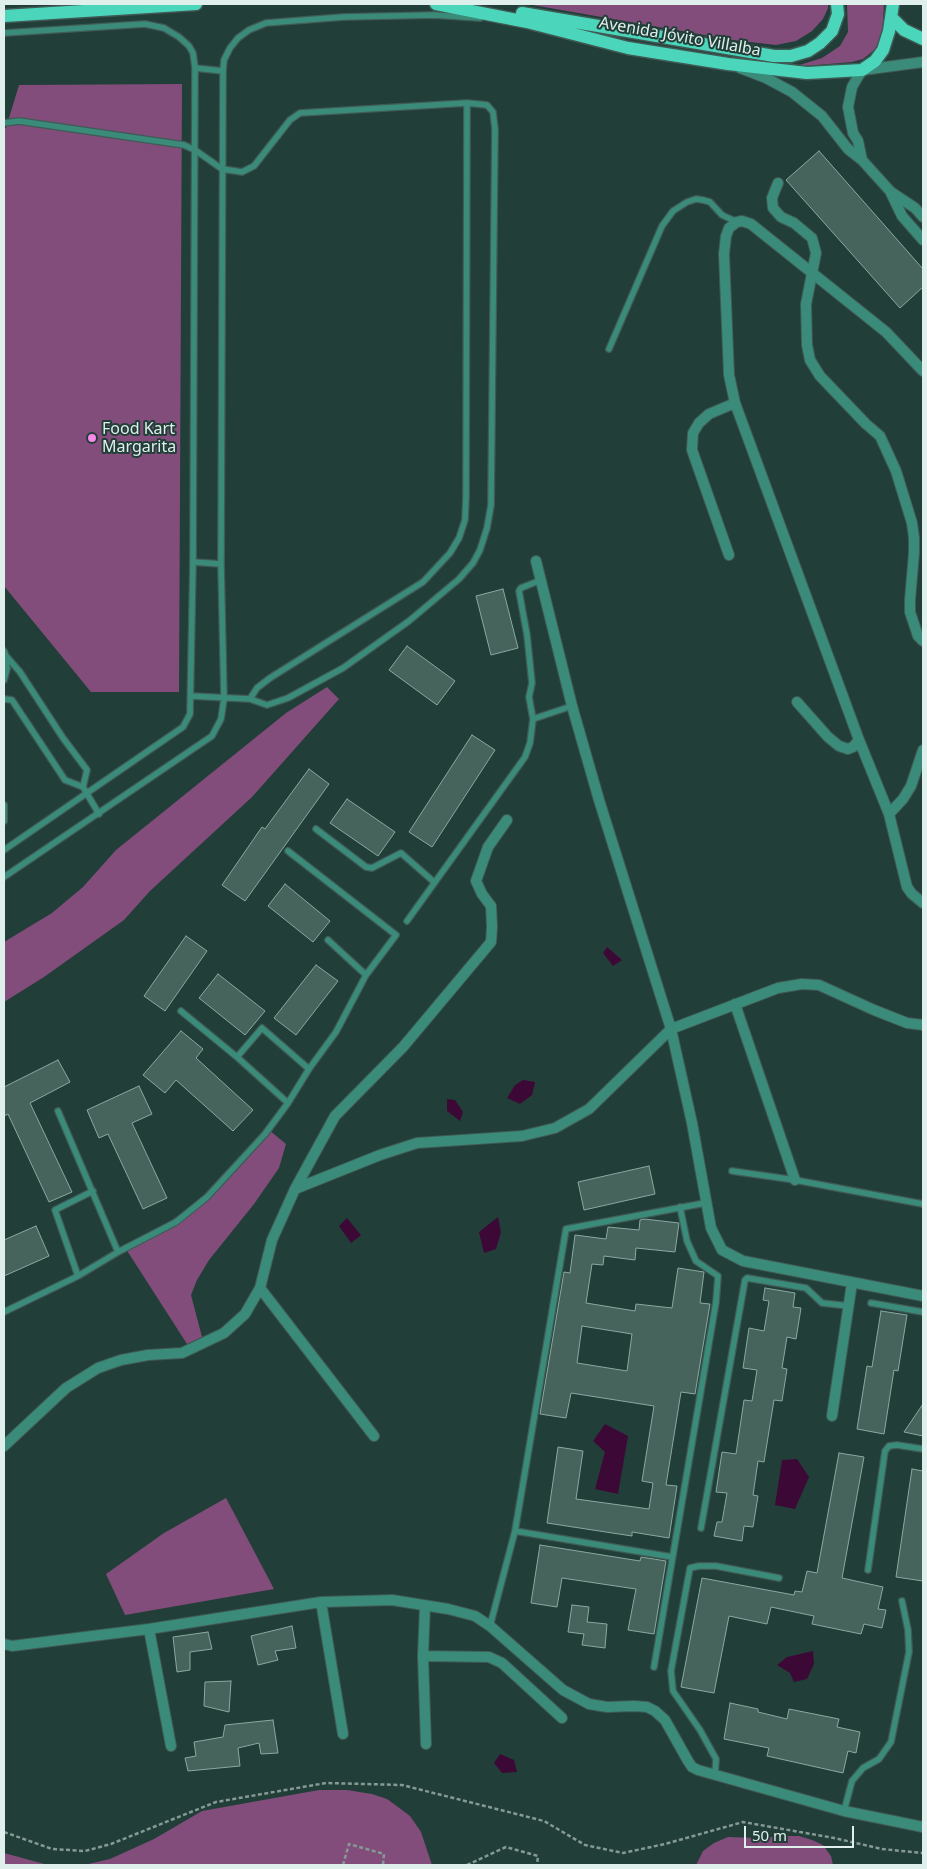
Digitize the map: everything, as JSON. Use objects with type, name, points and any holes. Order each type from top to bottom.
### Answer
[{"type":"main road","points":[[4,16],[196,4]]},
{"type":"main road","name":"Avenida Jóvito Villalba","points":[[436,4],[527,22],[628,48],[728,64],[807,73],[862,70]]},
{"type":"main road","points":[[473,4],[774,56],[791,56],[808,51],[820,43],[832,31],[838,14],[837,4]]},
{"type":"main road","points":[[862,70],[875,61],[882,50],[892,18],[893,4]]},
{"type":"main road","points":[[892,18],[904,30],[923,39]]},
{"type":"street","points":[[862,160],[858,141],[853,133],[848,107],[852,87],[862,70],[923,62]]},
{"type":"street","points":[[728,64],[766,78],[792,92],[822,116],[848,149],[862,160],[890,191],[915,208],[923,217]]},
{"type":"street","points":[[778,183],[772,198],[773,208],[781,217],[812,238],[816,253],[806,304],[808,353],[814,368],[866,424],[880,436],[893,460],[912,523],[914,553],[910,612],[918,636],[923,641]]},
{"type":"street","points":[[890,191],[902,216],[923,240]]},
{"type":"street","points":[[923,371],[886,332],[751,224],[742,220],[729,228],[724,249],[728,362],[735,403],[859,740],[889,814],[907,887],[923,903]]},
{"type":"street","points":[[730,555],[692,450],[693,433],[699,423],[709,414],[735,403]]},
{"type":"street","points":[[536,561],[572,706],[599,800],[671,1029],[692,1123],[705,1203],[711,1228],[722,1250],[743,1261],[923,1296]]},
{"type":"street","points":[[797,702],[828,737],[839,746],[848,749],[853,747],[859,740]]},
{"type":"street","points":[[889,814],[903,799],[911,786],[923,750]]},
{"type":"street","points":[[4,1446],[66,1388],[98,1368],[121,1360],[148,1354],[182,1353],[224,1333],[245,1314],[260,1288],[272,1240],[295,1189],[334,1116],[404,1047],[491,942],[491,906],[482,894],[476,881],[488,847],[507,820]]},
{"type":"street","points":[[295,1189],[380,1155],[417,1143],[522,1136],[555,1128],[589,1108],[671,1029],[778,988],[802,984],[819,985],[907,1023],[923,1025]]},
{"type":"street","points":[[735,1004],[795,1180]]},
{"type":"street","points":[[832,1416],[852,1282]]},
{"type":"street","points":[[260,1288],[374,1436]]},
{"type":"street","points":[[4,1644],[12,1646],[149,1628],[321,1602],[392,1600],[448,1609],[475,1616],[490,1626],[563,1690],[589,1704],[608,1707],[647,1707],[655,1711],[665,1720],[692,1767],[698,1770],[844,1811],[923,1827]]},
{"type":"street","points":[[321,1602],[343,1734]]},
{"type":"street","points":[[425,1606],[423,1656],[426,1744]]},
{"type":"street","points":[[149,1628],[171,1746]]},
{"type":"street","points":[[423,1656],[489,1657],[502,1663],[562,1718]]},
{"type":"lane","points":[[4,877],[212,736],[221,719],[224,699],[221,564],[223,72],[224,60],[230,48],[238,38],[249,30],[266,23],[343,17],[434,15],[527,22]]},
{"type":"lane","points":[[4,33],[144,24],[164,28],[179,37],[194,53],[195,68],[193,562],[190,714],[183,727],[4,850]]},
{"type":"lane","points":[[195,68],[223,72]]},
{"type":"lane","points":[[4,123],[32,123],[184,145],[195,150],[222,169],[242,172],[254,166],[290,120],[300,113],[467,103],[487,105],[493,112],[495,129],[490,505],[487,528],[480,550],[473,563],[459,578],[409,621],[344,668],[288,698],[267,705],[250,699],[191,696]]},
{"type":"lane","points":[[250,699],[257,688],[270,678],[422,582],[450,553],[459,538],[465,520],[466,496],[467,103]]},
{"type":"lane","points":[[609,349],[662,226],[673,211],[696,199],[703,200],[710,202],[722,215],[737,222]]},
{"type":"lane","points":[[193,562],[221,564]]},
{"type":"lane","points":[[407,921],[525,757],[533,731],[529,697],[532,683],[527,635],[519,592],[521,588],[541,580]]},
{"type":"lane","points":[[4,680],[7,669],[5,653]]},
{"type":"lane","points":[[5,653],[87,770],[83,787]]},
{"type":"lane","points":[[4,699],[12,700],[66,780],[83,787],[99,814]]},
{"type":"lane","points":[[533,719],[572,706]]},
{"type":"lane","points":[[4,805],[4,821]]},
{"type":"lane","points":[[316,829],[366,868],[372,868],[401,853],[434,882]]},
{"type":"lane","points":[[4,1312],[78,1276],[118,1252],[176,1222],[207,1197],[265,1134],[288,1103],[336,1032],[366,975],[396,935],[288,851]]},
{"type":"lane","points":[[328,940],[366,975]]},
{"type":"lane","points":[[181,1011],[237,1057],[288,1103]]},
{"type":"lane","points":[[237,1057],[262,1028],[309,1070]]},
{"type":"lane","points":[[58,1111],[118,1252]]},
{"type":"lane","points":[[732,1171],[795,1180],[923,1204]]},
{"type":"lane","points":[[78,1276],[55,1210],[93,1191]]},
{"type":"lane","points":[[490,1626],[515,1531],[566,1229],[705,1203]]},
{"type":"lane","points":[[654,1667],[716,1302],[718,1276],[696,1261],[687,1240],[680,1207]]},
{"type":"lane","points":[[701,1528],[745,1280],[747,1278],[806,1288],[822,1302],[849,1306]]},
{"type":"lane","points":[[872,1303],[923,1312]]},
{"type":"lane","points":[[868,1570],[885,1451],[889,1446],[897,1444],[923,1449]]},
{"type":"lane","points":[[515,1531],[672,1557]]},
{"type":"lane","points":[[715,1775],[716,1759],[700,1730],[672,1691],[671,1671],[690,1568],[716,1566],[779,1578]]},
{"type":"lane","points":[[844,1811],[852,1781],[863,1768],[879,1759],[892,1742],[909,1652],[908,1630],[902,1601]]},
{"type":"path","points":[[4,1832],[52,1849],[86,1851],[110,1844],[216,1802],[326,1783],[402,1785],[544,1821],[585,1846],[623,1853],[665,1844],[743,1822],[834,1838],[882,1849],[923,1853]]},
{"type":"path","points":[[343,1865],[350,1844],[384,1854],[383,1865]]},
{"type":"path","points":[[467,1865],[506,1847],[538,1856],[537,1865]]},
{"type":"shaded area","points":[[527,4],[828,4],[828,8],[823,19],[812,31],[796,41],[776,45],[733,40]]},
{"type":"shaded area","points":[[847,4],[884,4],[882,39],[873,51],[863,59],[852,62],[793,67],[822,58],[840,46],[848,32]]},
{"type":"shaded area","name":"Food Kart Margarita","points":[[182,84],[179,692],[91,692],[4,586],[4,128],[6,128],[19,85]]},
{"type":"shaded area","points":[[327,687],[339,699],[252,797],[150,891],[124,920],[44,977],[4,1002],[4,942],[52,913],[83,887],[116,850],[286,713]]},
{"type":"shaded area","points":[[607,947],[622,960],[613,966],[603,953]]},
{"type":"shaded area","points":[[523,1080],[535,1082],[532,1095],[520,1104],[507,1098],[515,1085]]},
{"type":"shaded area","points":[[447,1099],[455,1100],[463,1112],[460,1121],[447,1111]]},
{"type":"shaded area","points":[[269,1130],[286,1144],[279,1168],[254,1204],[209,1260],[197,1280],[191,1295],[202,1337],[187,1344],[126,1249],[184,1212],[218,1183]]},
{"type":"shaded area","points":[[498,1217],[501,1232],[496,1249],[484,1253],[479,1232]]},
{"type":"shaded area","points":[[347,1218],[361,1235],[351,1243],[339,1226]]},
{"type":"shaded area","points":[[605,1424],[628,1436],[618,1494],[595,1489],[605,1452],[593,1441]]},
{"type":"shaded area","points":[[797,1459],[809,1477],[795,1509],[775,1505],[782,1460]]},
{"type":"shaded area","points":[[226,1498],[274,1589],[125,1615],[106,1574],[164,1533]]},
{"type":"shaded area","points":[[813,1651],[814,1664],[807,1679],[794,1682],[790,1673],[777,1665],[787,1657]]},
{"type":"shaded area","points":[[500,1754],[514,1760],[517,1772],[502,1773],[494,1763]]},
{"type":"shaded area","points":[[319,1790],[347,1790],[372,1794],[387,1799],[410,1816],[421,1832],[432,1865],[84,1865],[110,1859],[154,1839],[202,1811]]},
{"type":"shaded area","points":[[799,1836],[823,1845],[831,1856],[833,1865],[696,1865],[703,1851],[714,1843],[728,1837],[757,1838]]},
{"type":"shaded area","points":[[4,1853],[48,1865],[4,1865]]},
{"type":"building","points":[[819,151],[923,269],[923,287],[900,308],[786,180]]},
{"type":"building","points":[[503,589],[518,648],[491,655],[476,596]]},
{"type":"building","points":[[407,646],[455,681],[437,705],[389,670]]},
{"type":"building","points":[[472,735],[495,750],[432,847],[409,832]]},
{"type":"building","points":[[309,769],[329,784],[245,901],[222,885],[262,827],[265,829]]},
{"type":"building","points":[[347,799],[395,832],[378,856],[330,823]]},
{"type":"building","points":[[285,884],[330,921],[313,942],[268,906]]},
{"type":"building","points":[[186,936],[207,951],[165,1011],[144,996]]},
{"type":"building","points":[[316,965],[338,981],[296,1035],[274,1018]]},
{"type":"building","points":[[218,974],[265,1011],[245,1035],[199,998]]},
{"type":"building","points":[[181,1031],[203,1049],[196,1058],[253,1110],[233,1131],[176,1080],[165,1093],[143,1075]]},
{"type":"building","points":[[58,1060],[70,1082],[30,1103],[72,1192],[49,1202],[8,1114],[4,1116],[4,1087]]},
{"type":"building","points":[[139,1086],[152,1114],[132,1123],[167,1198],[143,1209],[108,1134],[99,1138],[87,1110]]},
{"type":"building","points":[[649,1166],[655,1194],[584,1210],[578,1182]]},
{"type":"building","points":[[640,1220],[679,1223],[675,1252],[636,1248],[635,1260],[604,1256],[603,1265],[592,1264],[586,1303],[635,1311],[636,1304],[672,1308],[678,1268],[704,1272],[700,1303],[710,1304],[695,1394],[681,1392],[666,1485],[677,1486],[669,1538],[632,1532],[632,1536],[547,1523],[558,1447],[583,1451],[576,1499],[649,1509],[653,1483],[642,1481],[654,1406],[571,1393],[566,1418],[540,1414],[564,1272],[570,1273],[575,1235],[606,1239],[608,1227],[639,1230]],"holes":[[[582,1326],[632,1334],[627,1371],[577,1363]]]},
{"type":"building","points":[[36,1226],[49,1256],[4,1276],[4,1240]]},
{"type":"building","points":[[765,1288],[795,1293],[793,1307],[801,1308],[796,1339],[787,1337],[782,1368],[787,1369],[782,1401],[774,1400],[764,1462],[758,1461],[753,1495],[758,1496],[753,1527],[744,1526],[742,1541],[714,1536],[717,1522],[722,1522],[727,1493],[716,1492],[722,1452],[736,1454],[744,1400],[752,1401],[757,1370],[743,1368],[749,1328],[764,1331],[769,1301],[763,1300]]},
{"type":"building","points":[[881,1311],[907,1315],[898,1371],[894,1370],[884,1434],[857,1429],[867,1366],[872,1367]]},
{"type":"building","points":[[923,1404],[923,1436],[904,1432]]},
{"type":"building","points":[[839,1453],[864,1457],[842,1578],[883,1587],[878,1609],[886,1610],[882,1628],[864,1624],[861,1634],[812,1624],[814,1616],[771,1607],[767,1624],[729,1616],[714,1693],[681,1687],[702,1578],[794,1595],[795,1591],[802,1592],[807,1571],[817,1573]]},
{"type":"building","points":[[912,1469],[923,1471],[923,1581],[896,1577]]},
{"type":"building","points":[[540,1545],[640,1561],[641,1557],[666,1561],[654,1634],[628,1630],[636,1589],[562,1578],[557,1607],[531,1603]]},
{"type":"building","points":[[572,1605],[589,1607],[587,1622],[607,1624],[605,1648],[582,1645],[584,1634],[568,1632]]},
{"type":"building","points":[[292,1626],[296,1648],[275,1651],[278,1660],[258,1665],[251,1636]]},
{"type":"building","points":[[208,1632],[212,1649],[190,1652],[190,1670],[177,1672],[173,1637]]},
{"type":"building","points":[[231,1681],[229,1712],[204,1706],[205,1682]]},
{"type":"building","points":[[730,1703],[758,1709],[758,1712],[787,1719],[789,1709],[839,1719],[837,1727],[860,1732],[856,1753],[848,1751],[843,1773],[767,1756],[769,1748],[724,1739]]},
{"type":"building","points":[[273,1720],[278,1753],[261,1754],[259,1743],[238,1748],[240,1766],[188,1771],[185,1758],[196,1756],[194,1742],[223,1737],[225,1725]]},
{"type":"place","name":"Food Kart Margarita","points":[[92,438]]}]
